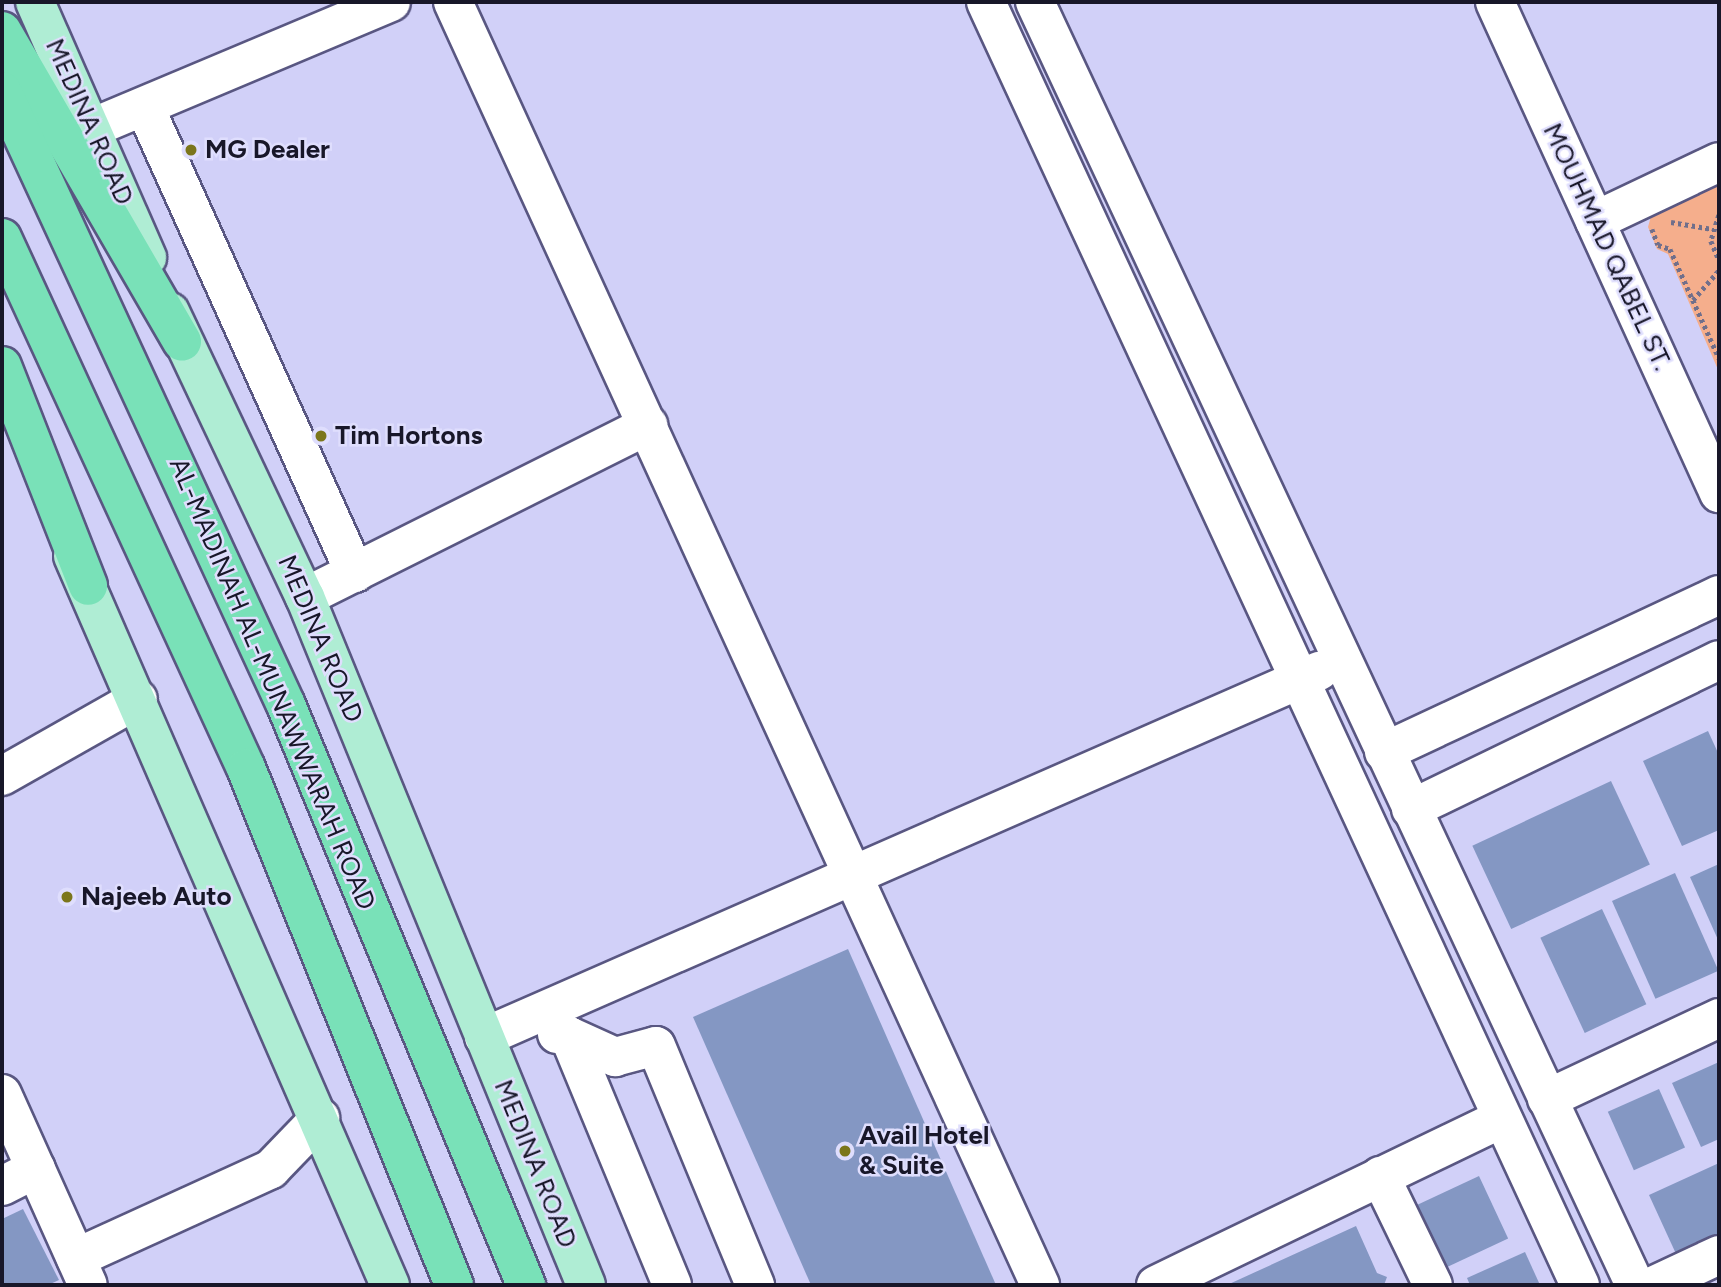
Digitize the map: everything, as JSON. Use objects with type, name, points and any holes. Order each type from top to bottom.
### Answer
[{"type":"highway","points":[[2,31],[182,342]]},
{"type":"highway","name":"AL-MADINAH AL-MUNAWWARAH ROAD","points":[[2,91],[286,705],[526,1285]]},
{"type":"highway","points":[[2,238],[246,768],[454,1285]]},
{"type":"highway","points":[[2,366],[88,586]]},
{"type":"main road","name":"MEDINA ROAD","points":[[35,2],[94,127],[182,342],[305,597],[499,1031],[559,1226],[586,1285]]},
{"type":"main road","points":[[2,409],[88,586],[390,1285]]},
{"type":"main road","points":[[559,1226],[575,1285]]},
{"type":"street","points":[[94,127],[146,110],[391,2]]},
{"type":"street","points":[[453,2],[1040,1285]]},
{"type":"street","points":[[986,2],[1296,681],[1580,1285]]},
{"type":"street","points":[[1035,2],[1634,1285]]},
{"type":"street","name":"MOUHMAD QABEL ST.","points":[[1495,2],[1719,493]]},
{"type":"street","points":[[146,110],[355,573]]},
{"type":"street","points":[[1595,221],[1719,162]]},
{"type":"street","points":[[305,597],[648,425]]},
{"type":"street","points":[[1384,752],[1719,595]]},
{"type":"street","points":[[499,1031],[855,880],[1342,660]]},
{"type":"street","points":[[1412,809],[1719,660]]},
{"type":"street","points":[[2,776],[138,699]]},
{"type":"street","points":[[1547,1099],[1719,1018]]},
{"type":"street","points":[[499,1031],[569,1036],[615,1058],[656,1046],[755,1285]]},
{"type":"street","points":[[569,1036],[672,1285]]},
{"type":"street","points":[[2,1094],[82,1272],[271,1169],[320,1118]]},
{"type":"street","points":[[1156,1285],[1501,1119]]},
{"type":"street","points":[[2,1186],[36,1169]]},
{"type":"street","points":[[1380,1176],[1433,1285]]},
{"type":"street","points":[[1655,1285],[1719,1255]]},
{"type":"path","points":[[1719,215],[1712,229],[1719,260]]},
{"type":"path","points":[[1653,219],[1658,245],[1670,249],[1719,358]]},
{"type":"path","points":[[1664,221],[1712,229]]},
{"type":"path","points":[[1693,300],[1719,270]]},
{"type":"shaded area","points":[[1719,180],[1719,372],[1668,254],[1657,249],[1648,227],[1653,209]]},
{"type":"building","points":[[1708,731],[1719,755],[1719,830],[1682,846],[1643,761]]},
{"type":"building","points":[[1611,781],[1650,864],[1511,929],[1472,846]]},
{"type":"building","points":[[1719,864],[1719,942],[1690,877]]},
{"type":"building","points":[[1675,873],[1719,971],[1655,999],[1612,901]]},
{"type":"building","points":[[1602,909],[1646,1004],[1585,1033],[1540,938]]},
{"type":"building","name":"Avail Hotel & Suite","points":[[848,949],[996,1285],[811,1285],[693,1017]]},
{"type":"building","points":[[1719,1062],[1719,1139],[1701,1147],[1672,1083]]},
{"type":"building","points":[[1659,1089],[1685,1147],[1634,1170],[1608,1112]]},
{"type":"building","points":[[1719,1163],[1719,1237],[1677,1256],[1649,1195]]},
{"type":"building","points":[[1479,1176],[1508,1239],[1443,1269],[1414,1206]]},
{"type":"building","points":[[23,1209],[59,1280],[48,1285],[2,1285],[2,1219]]},
{"type":"building","points":[[1356,1226],[1377,1273],[1387,1277],[1384,1285],[1227,1285]]},
{"type":"building","points":[[1525,1252],[1540,1285],[1470,1285],[1467,1278]]},
{"type":"place","name":"MG Dealer","points":[[191,150]]},
{"type":"place","name":"Tim Hortons","points":[[321,436]]},
{"type":"place","name":"Najeeb Auto","points":[[67,897]]},
{"type":"place","name":"Avail Hotel & Suite","points":[[845,1151]]}]
